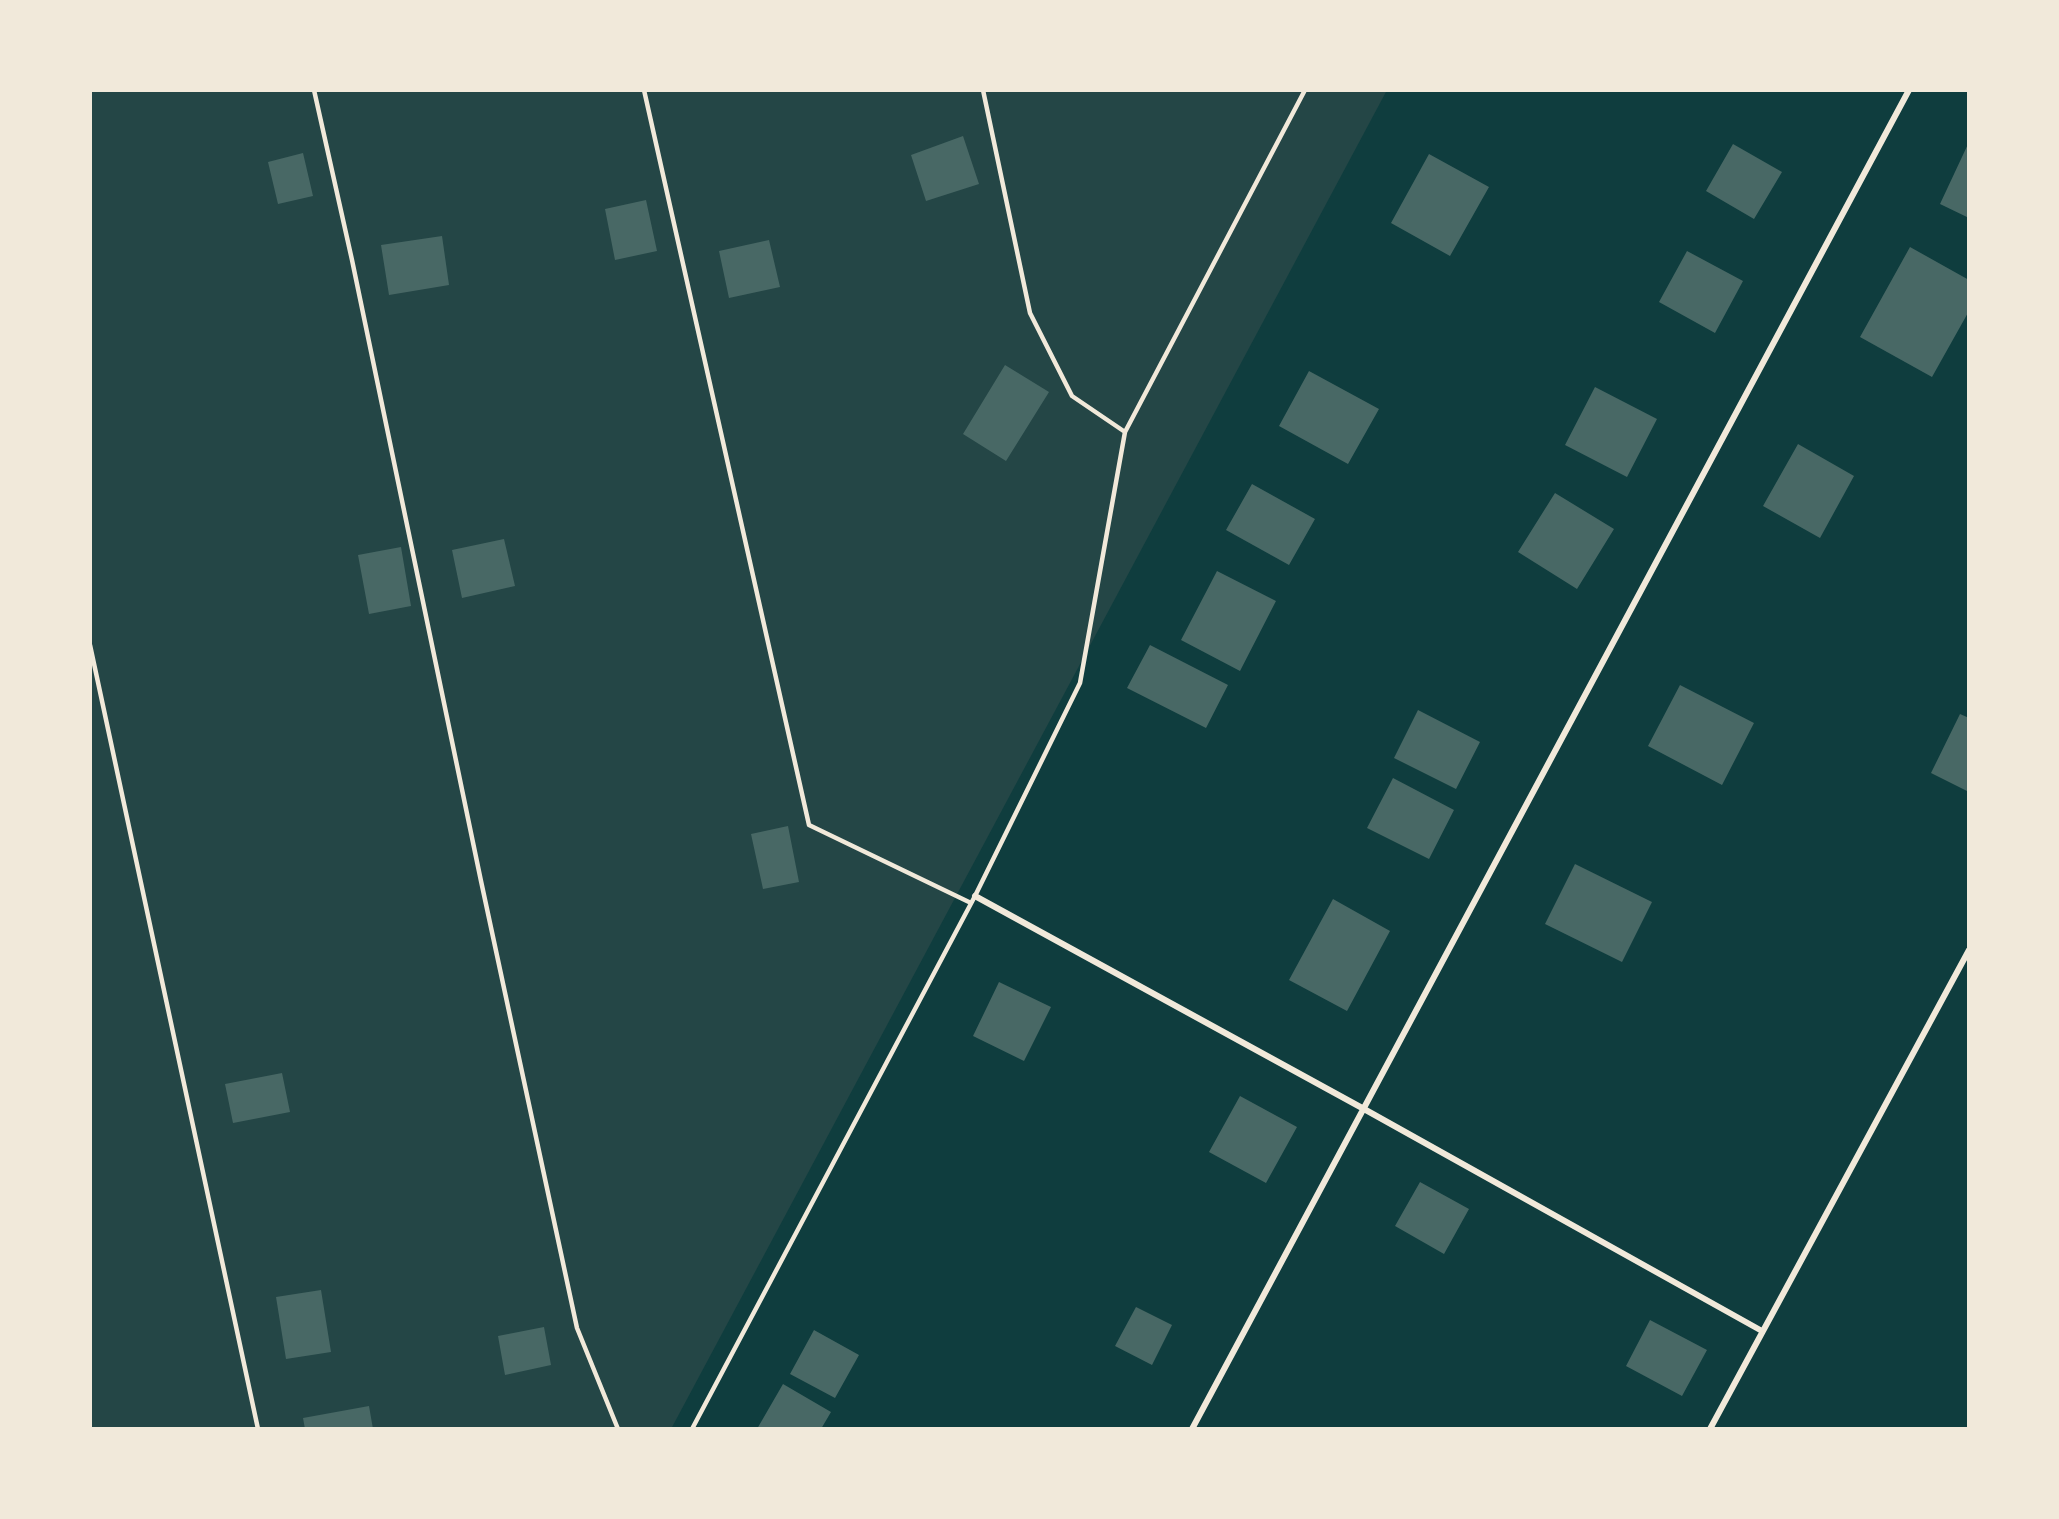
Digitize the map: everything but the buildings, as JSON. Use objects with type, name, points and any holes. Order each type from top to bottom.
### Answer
[{"type":"street","points":[[1192,1429],[1909,90]]},
{"type":"street","points":[[975,896],[1762,1331]]},
{"type":"street","points":[[1710,1429],[1969,950]]},
{"type":"lane","points":[[314,90],[352,260],[577,1328],[618,1429]]},
{"type":"lane","points":[[644,90],[809,825],[971,903]]},
{"type":"lane","points":[[983,90],[1030,313],[1072,396],[1125,432]]},
{"type":"lane","points":[[692,1429],[975,896],[1080,683],[1125,432],[1305,90]]},
{"type":"lane","points":[[90,645],[258,1429]]},
{"type":"shaded area","points":[[90,90],[1387,90],[671,1429],[90,1429]]}]
